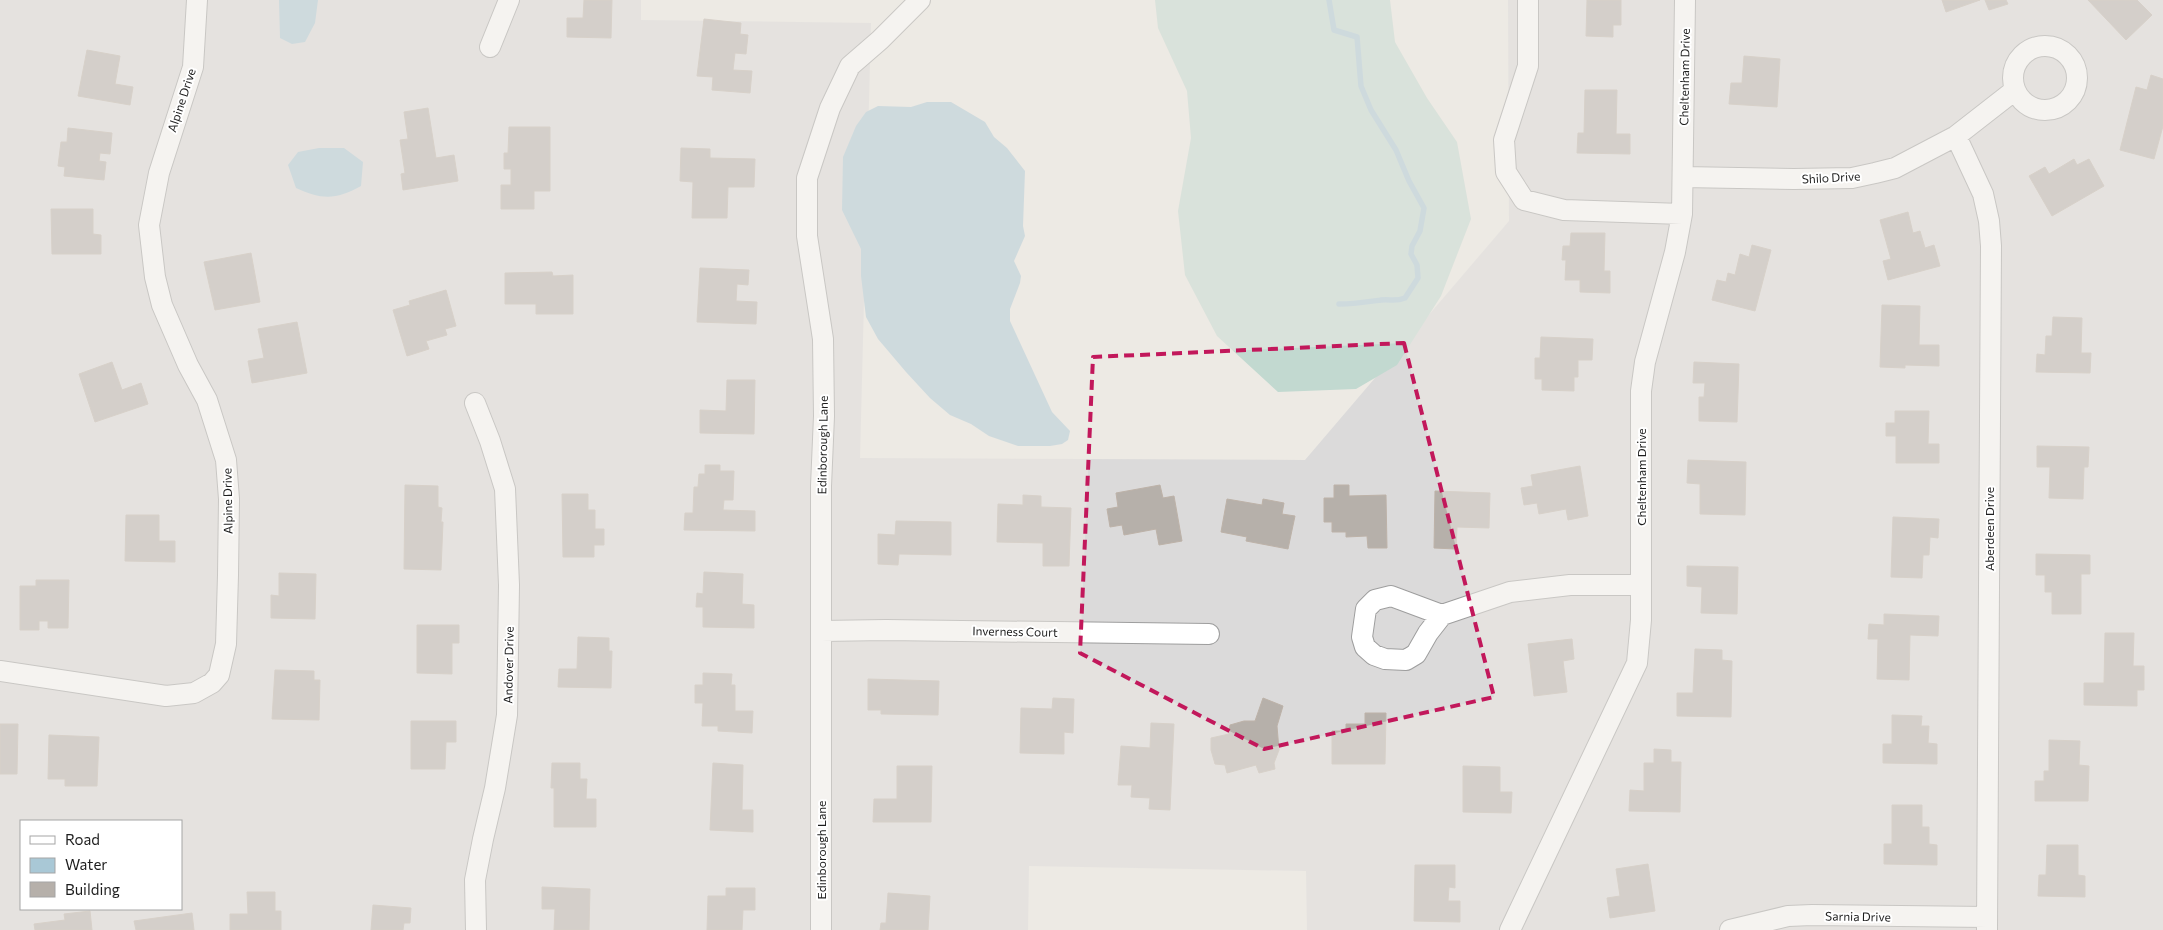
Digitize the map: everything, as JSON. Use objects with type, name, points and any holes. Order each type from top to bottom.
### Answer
[{"type":"street","name":"Alpine Drive","points":[[0,671],[166,696],[194,693],[212,683],[219,676],[226,644],[229,499],[226,460],[210,406],[188,365],[162,305],[155,277],[149,225],[159,173],[193,67],[196,0]]},
{"type":"street","points":[[490,47],[509,0]]},
{"type":"street","name":"Edinborough Lane","points":[[821,930],[821,486],[824,416],[823,339],[807,236],[807,178],[830,108],[850,66],[880,40],[920,0]]},
{"type":"street","points":[[1528,0],[1528,66],[1504,140],[1506,172],[1524,200],[1564,210],[1682,214]]},
{"type":"street","name":"Cheltenham Drive","points":[[1510,930],[1636,663],[1640,639],[1641,585],[1641,391],[1645,362],[1675,252],[1682,214],[1685,0]]},
{"type":"street","name":"Shilo Drive","points":[[1683,177],[1852,178],[1895,168],[1956,136],[2014,90]]},
{"type":"street","name":"Aberdeen Drive","points":[[1956,136],[1983,194],[1989,221],[1991,246],[1987,924]]},
{"type":"street","name":"Andover Drive","points":[[475,403],[490,441],[505,489],[509,585],[506,715],[495,788],[475,880],[476,930]]},
{"type":"street","points":[[1442,615],[1510,592],[1570,585],[1641,585]]},
{"type":"street","name":"Inverness Court","points":[[821,631],[886,630],[1208,634]]},
{"type":"street","name":"Sarnia Drive","points":[[1730,930],[1779,918],[1812,915],[1987,924]]},
{"type":"highlighted area","points":[[1404,343],[1494,697],[1264,749],[1080,653],[1093,357]]},
{"type":"shaded area","points":[[0,0],[641,0],[641,20],[871,23],[860,458],[1305,460],[1509,221],[1508,0],[2163,0],[2163,930],[1307,930],[1306,871],[1029,866],[1028,930],[0,930]]},
{"type":"green space","points":[[1155,0],[1390,0],[1395,42],[1427,98],[1457,142],[1471,219],[1441,296],[1397,365],[1356,389],[1278,392],[1217,336],[1185,275],[1178,211],[1191,138],[1187,91],[1158,28]]},
{"type":"water","points":[[279,0],[318,0],[315,23],[305,42],[292,44],[280,38]]},
{"type":"water","points":[[927,102],[951,102],[985,122],[994,137],[1007,148],[1025,171],[1023,226],[1025,236],[1014,261],[1021,276],[1010,309],[1010,321],[1052,412],[1070,431],[1068,440],[1062,444],[1018,446],[989,436],[971,424],[950,415],[930,398],[906,372],[878,339],[866,317],[861,276],[861,249],[842,210],[843,157],[856,126],[866,112],[878,106],[911,107]]},
{"type":"water","points":[[319,148],[344,148],[363,162],[361,186],[344,194],[329,197],[314,195],[296,188],[288,165],[298,152]]},
{"type":"building","points":[[584,0],[612,0],[611,38],[567,37],[567,18],[583,18]]},
{"type":"building","points":[[1587,0],[1621,0],[1621,25],[1613,25],[1613,37],[1586,36]]},
{"type":"building","points":[[1942,0],[1980,0],[1946,12]]},
{"type":"building","points":[[1985,0],[2006,0],[2008,4],[1989,10]]},
{"type":"building","points":[[2088,0],[2137,0],[2152,15],[2126,40]]},
{"type":"building","points":[[704,19],[741,23],[740,34],[748,35],[746,54],[735,53],[733,70],[752,71],[750,93],[712,90],[713,77],[697,76]]},
{"type":"building","points":[[87,50],[120,56],[115,84],[133,87],[130,105],[78,96]]},
{"type":"building","points":[[1744,56],[1780,59],[1777,107],[1729,104],[1731,83],[1742,83]]},
{"type":"building","points":[[2151,75],[2163,79],[2163,126],[2154,159],[2120,150],[2136,87],[2147,90]]},
{"type":"building","points":[[1585,90],[1617,90],[1616,134],[1630,134],[1630,154],[1577,153],[1578,133],[1584,133]]},
{"type":"building","points":[[428,108],[436,158],[454,155],[458,181],[403,190],[401,174],[405,173],[400,140],[408,139],[404,112]]},
{"type":"building","points":[[509,127],[550,127],[550,191],[534,191],[534,209],[501,209],[501,185],[511,185],[511,169],[504,169],[504,153],[508,153]]},
{"type":"building","points":[[68,128],[112,133],[110,154],[100,153],[99,161],[106,162],[104,180],[64,176],[65,167],[58,166],[61,142],[67,142]]},
{"type":"building","points":[[681,148],[710,149],[710,158],[755,159],[754,187],[728,187],[727,218],[692,218],[693,182],[680,181]]},
{"type":"building","points":[[2074,159],[2077,165],[2089,159],[2104,186],[2052,216],[2029,176],[2045,167],[2049,174]]},
{"type":"building","points":[[51,209],[93,209],[93,234],[101,235],[101,254],[52,254]]},
{"type":"building","points":[[1908,212],[1913,233],[1920,231],[1925,248],[1934,245],[1940,266],[1888,280],[1883,261],[1891,259],[1880,220]]},
{"type":"building","points":[[1571,233],[1605,233],[1604,271],[1610,271],[1610,293],[1580,292],[1580,280],[1565,280],[1566,260],[1562,260],[1563,246],[1570,246]]},
{"type":"building","points":[[1752,245],[1771,250],[1755,311],[1712,300],[1717,280],[1726,282],[1728,273],[1735,275],[1740,254],[1749,257]]},
{"type":"building","points":[[251,253],[260,302],[215,310],[204,262]]},
{"type":"building","points":[[700,268],[749,270],[748,285],[737,284],[736,301],[757,302],[756,324],[697,322]]},
{"type":"building","points":[[552,272],[553,276],[573,275],[573,314],[536,314],[536,304],[505,304],[505,273]]},
{"type":"building","points":[[446,290],[456,326],[445,329],[447,335],[426,341],[429,349],[407,356],[393,310],[410,305],[409,301]]},
{"type":"building","points":[[1882,305],[1920,306],[1919,345],[1939,345],[1939,366],[1905,365],[1905,368],[1880,367]]},
{"type":"building","points":[[2053,317],[2082,318],[2081,353],[2091,353],[2090,373],[2036,372],[2037,354],[2045,355],[2046,336],[2052,336]]},
{"type":"building","points":[[297,322],[307,373],[252,383],[248,361],[264,358],[258,329]]},
{"type":"building","points":[[1541,337],[1593,339],[1592,360],[1578,360],[1578,377],[1574,377],[1574,391],[1542,390],[1542,379],[1535,379],[1535,358],[1540,358]]},
{"type":"building","points":[[112,362],[122,390],[141,383],[148,404],[95,422],[79,374]]},
{"type":"building","points":[[1694,362],[1739,364],[1737,422],[1699,421],[1699,397],[1704,397],[1705,383],[1693,383]]},
{"type":"building","points":[[727,380],[755,380],[754,434],[700,433],[700,410],[726,411]]},
{"type":"building","points":[[1895,411],[1929,411],[1928,444],[1939,444],[1939,463],[1896,463],[1896,436],[1886,436],[1886,423],[1895,423]]},
{"type":"building","points":[[2037,446],[2089,447],[2088,467],[2084,467],[2083,499],[2049,498],[2050,467],[2037,467]]},
{"type":"building","points":[[1688,460],[1746,462],[1745,515],[1700,514],[1700,484],[1687,483]]},
{"type":"building","points":[[705,465],[720,465],[720,471],[734,471],[733,500],[724,500],[723,510],[755,511],[755,531],[684,530],[685,513],[693,513],[694,487],[698,487],[699,474],[705,474]]},
{"type":"building","points":[[1580,466],[1588,516],[1568,520],[1566,509],[1539,514],[1537,503],[1524,505],[1521,488],[1533,486],[1531,475]]},
{"type":"building","points":[[405,485],[438,486],[438,507],[442,508],[441,522],[443,522],[441,570],[404,569]]},
{"type":"building","points":[[1160,485],[1163,498],[1174,496],[1182,541],[1159,545],[1156,529],[1124,535],[1122,525],[1110,527],[1107,509],[1118,507],[1116,493]]},
{"type":"building","points":[[1334,485],[1349,485],[1349,496],[1386,495],[1387,548],[1368,548],[1367,536],[1346,537],[1346,532],[1332,532],[1332,522],[1324,522],[1324,498],[1334,498]]},
{"type":"building","points":[[1435,491],[1490,493],[1489,528],[1457,527],[1456,549],[1434,548]]},
{"type":"building","points":[[562,494],[588,494],[588,510],[595,510],[595,529],[604,529],[604,545],[594,545],[594,557],[563,557]]},
{"type":"building","points":[[1023,495],[1041,496],[1041,507],[1071,508],[1069,566],[1043,566],[1043,543],[997,542],[998,504],[1023,505]]},
{"type":"building","points":[[1227,499],[1262,505],[1263,499],[1284,503],[1282,514],[1295,516],[1288,549],[1246,541],[1247,537],[1221,532]]},
{"type":"building","points":[[126,515],[159,515],[159,541],[175,541],[175,562],[125,561]]},
{"type":"building","points":[[1893,517],[1939,519],[1938,538],[1930,537],[1929,555],[1923,555],[1922,578],[1891,577]]},
{"type":"building","points":[[896,521],[951,522],[951,555],[899,554],[898,565],[878,564],[878,534],[895,535]]},
{"type":"building","points":[[2036,554],[2090,555],[2090,574],[2081,574],[2081,614],[2052,614],[2052,592],[2045,592],[2045,575],[2036,575]]},
{"type":"building","points":[[1687,566],[1738,567],[1737,614],[1701,613],[1702,587],[1687,586]]},
{"type":"building","points":[[704,572],[743,574],[742,604],[754,605],[754,628],[703,627],[703,607],[696,607],[697,593],[703,594]]},
{"type":"building","points":[[279,573],[316,574],[315,619],[271,618],[271,595],[279,596]]},
{"type":"building","points":[[36,580],[69,580],[68,628],[48,628],[48,621],[39,621],[39,630],[20,630],[20,586],[36,586]]},
{"type":"building","points":[[1884,614],[1939,616],[1938,636],[1910,635],[1909,680],[1877,679],[1878,639],[1868,639],[1869,624],[1884,625]]},
{"type":"building","points":[[417,625],[459,625],[459,643],[452,643],[452,674],[417,673]]},
{"type":"building","points":[[2105,633],[2134,633],[2133,666],[2144,666],[2144,690],[2137,690],[2137,706],[2084,705],[2084,683],[2104,683]]},
{"type":"building","points":[[578,637],[609,638],[609,651],[612,651],[611,688],[558,687],[559,669],[577,669]]},
{"type":"building","points":[[1572,639],[1574,659],[1563,661],[1567,692],[1534,696],[1528,644]]},
{"type":"building","points":[[1695,649],[1722,650],[1722,660],[1732,661],[1731,717],[1677,716],[1677,693],[1693,693]]},
{"type":"building","points":[[275,670],[314,671],[314,680],[320,680],[319,720],[272,719]]},
{"type":"building","points":[[703,673],[732,674],[731,685],[735,685],[735,711],[753,711],[752,733],[718,731],[718,726],[702,726],[703,703],[695,703],[695,685],[703,685]]},
{"type":"building","points":[[868,679],[939,681],[938,715],[881,714],[881,710],[868,710]]},
{"type":"building","points":[[1053,698],[1074,699],[1073,733],[1064,732],[1064,754],[1020,753],[1021,708],[1052,709]]},
{"type":"building","points":[[1263,698],[1283,706],[1277,726],[1279,750],[1274,763],[1275,769],[1259,773],[1256,765],[1227,773],[1225,765],[1215,764],[1211,750],[1211,738],[1229,734],[1230,725],[1244,721],[1255,721]]},
{"type":"building","points":[[1365,713],[1386,713],[1385,764],[1332,764],[1332,731],[1346,731],[1346,724],[1365,724]]},
{"type":"building","points":[[1892,715],[1922,716],[1921,726],[1929,726],[1928,743],[1937,744],[1937,764],[1883,763],[1883,744],[1892,744]]},
{"type":"building","points":[[411,721],[456,721],[456,742],[446,742],[445,769],[411,769]]},
{"type":"building","points":[[1151,723],[1174,724],[1170,810],[1149,809],[1150,798],[1131,797],[1132,785],[1118,785],[1121,746],[1150,748]]},
{"type":"building","points":[[0,724],[18,724],[17,774],[0,774]]},
{"type":"building","points":[[49,735],[99,737],[97,786],[65,786],[65,779],[48,779]]},
{"type":"building","points":[[2049,740],[2080,741],[2079,765],[2089,766],[2088,801],[2035,801],[2035,781],[2044,781],[2044,771],[2049,771]]},
{"type":"building","points":[[1654,749],[1671,750],[1671,762],[1681,762],[1680,812],[1629,811],[1630,790],[1644,791],[1644,763],[1654,763]]},
{"type":"building","points":[[552,763],[580,763],[580,779],[587,779],[586,799],[596,799],[596,827],[554,827],[554,788],[551,788]]},
{"type":"building","points":[[713,763],[743,765],[742,810],[753,810],[753,832],[710,830]]},
{"type":"building","points":[[897,766],[932,766],[931,822],[873,822],[874,799],[897,799]]},
{"type":"building","points":[[1463,766],[1500,767],[1500,792],[1512,792],[1511,813],[1463,812]]},
{"type":"building","points":[[1892,805],[1922,805],[1922,827],[1929,827],[1929,844],[1937,845],[1937,865],[1884,864],[1884,844],[1892,844]]},
{"type":"building","points":[[2047,845],[2078,845],[2078,875],[2085,876],[2085,897],[2038,896],[2039,875],[2046,875]]},
{"type":"building","points":[[1648,864],[1655,911],[1610,918],[1607,898],[1620,896],[1616,869]]},
{"type":"building","points":[[1415,865],[1455,865],[1455,888],[1449,887],[1448,901],[1460,901],[1460,922],[1414,921]]},
{"type":"building","points":[[542,887],[590,889],[589,930],[554,930],[555,909],[542,909]]},
{"type":"building","points":[[726,888],[755,888],[755,910],[743,910],[742,930],[707,930],[708,896],[726,896]]},
{"type":"building","points":[[247,892],[275,892],[275,911],[281,911],[281,930],[230,930],[230,914],[248,914]]},
{"type":"building","points":[[888,893],[930,896],[928,930],[880,930],[881,923],[886,923]]},
{"type":"building","points":[[373,905],[411,908],[410,923],[404,923],[403,930],[371,930]]},
{"type":"building","points":[[90,911],[92,930],[35,930],[34,924],[65,920],[64,914]]},
{"type":"building","points":[[192,913],[194,930],[136,930],[134,921]]},
{"type":"waterway","points":[[1329,0],[1334,30],[1357,37],[1361,86],[1371,110],[1396,150],[1409,181],[1424,208],[1420,231],[1412,246],[1411,254],[1417,265],[1418,278],[1405,298],[1339,304]]}]
